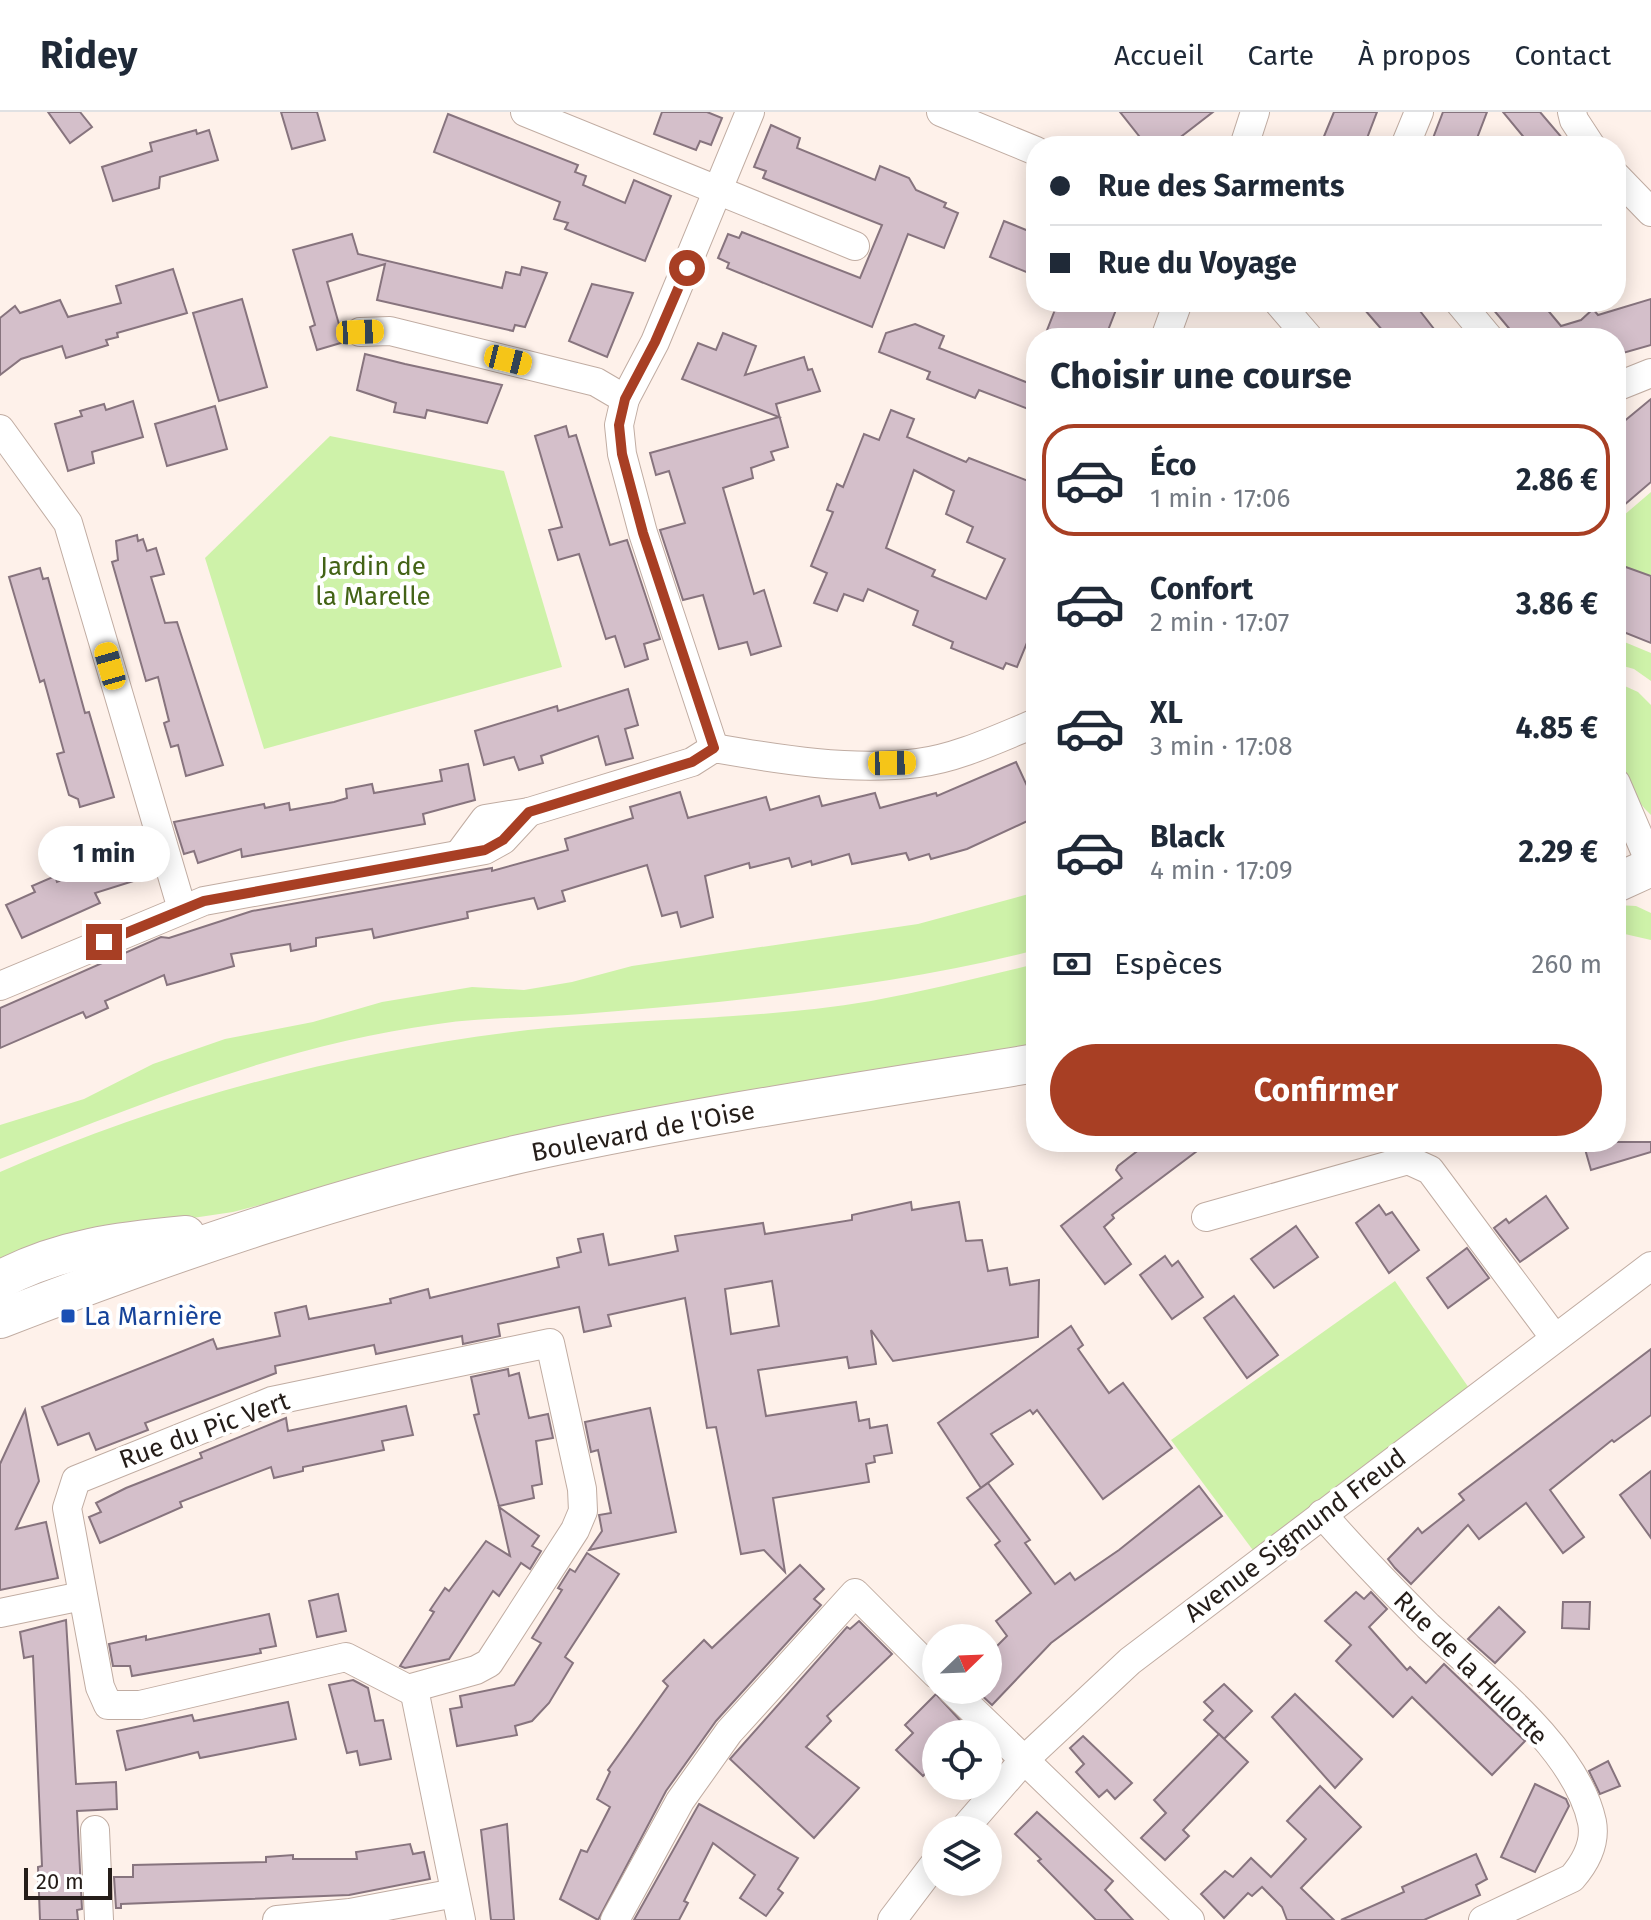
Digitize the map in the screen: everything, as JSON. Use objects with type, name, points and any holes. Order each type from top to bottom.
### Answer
[{"type":"main road","points":[[1626,878],[1651,866]]},
{"type":"main road","name":"Boulevard de l'Oise","points":[[0,1319],[257,1227],[539,1150],[707,1117],[1026,1065]]},
{"type":"main road","name":"Boulevard de l'Oise","points":[[0,1280],[56,1255],[92,1247],[257,1227]]},
{"type":"street","points":[[525,112],[855,246]]},
{"type":"street","points":[[714,748],[643,533],[622,454],[619,425],[625,399],[655,342],[750,112]]},
{"type":"street","points":[[1409,136],[1419,112]]},
{"type":"street","points":[[1572,112],[1585,136]]},
{"type":"street","points":[[948,113],[1026,147]]},
{"type":"street","points":[[1626,186],[1651,212]]},
{"type":"street","points":[[1287,312],[1300,328]]},
{"type":"street","points":[[1467,312],[1481,328]]},
{"type":"street","points":[[360,332],[390,331],[596,382],[625,399]]},
{"type":"street","points":[[1626,383],[1651,373]]},
{"type":"street","points":[[0,429],[68,523],[182,909]]},
{"type":"street","points":[[0,986],[182,909],[241,893],[495,846],[529,812],[692,762],[714,748],[808,764],[920,763],[987,743],[1026,727]]},
{"type":"street","points":[[1626,807],[1651,866]]},
{"type":"street","points":[[1206,1217],[1408,1160],[1430,1170],[1554,1337]]},
{"type":"street","name":"Avenue Sigmund Freud","points":[[975,1816],[1023,1761],[1130,1661],[1651,1266]]},
{"type":"street","name":"Rue du Pic Vert","points":[[550,1343],[582,1489],[583,1511],[575,1530],[489,1663],[414,1689],[400,1688],[360,1661],[346,1657],[278,1670],[247,1682],[114,1707],[104,1698],[100,1687],[82,1596],[67,1508],[72,1486],[81,1476],[272,1401],[550,1343]]},
{"type":"street","name":"Rue de la Hulotte","points":[[1322,1514],[1426,1624],[1526,1718],[1572,1778],[1587,1808],[1592,1839],[1581,1868],[1572,1878],[1483,1920]]},
{"type":"street","points":[[615,1920],[680,1801],[729,1732],[855,1593],[922,1660]]},
{"type":"street","points":[[0,1613],[82,1596]]},
{"type":"street","points":[[277,1920],[458,1906],[414,1689]]},
{"type":"street","points":[[966,1704],[1190,1920]]},
{"type":"street","points":[[95,1830],[99,1920]]},
{"type":"street","points":[[892,1920],[922,1880]]},
{"type":"green space","name":"Jardin de la Marelle","points":[[330,436],[504,471],[562,667],[264,749],[205,558]]},
{"type":"green space","points":[[1651,492],[1651,577],[1626,567],[1626,513]]},
{"type":"green space","points":[[1626,643],[1651,653],[1651,681],[1626,667]]},
{"type":"green space","points":[[1626,687],[1638,692],[1651,705],[1651,815],[1626,775]]},
{"type":"green space","points":[[1026,895],[1026,952],[924,974],[810,991],[639,1009],[456,1022],[381,1033],[215,1078],[0,1159],[0,1125],[84,1099],[153,1064],[225,1039],[313,1022],[382,1002],[472,987],[524,990],[572,982],[632,966],[918,924]]},
{"type":"green space","points":[[1626,906],[1651,913],[1651,940],[1626,934]]},
{"type":"green space","points":[[1026,966],[1026,1047],[382,1173],[233,1212],[179,1220],[0,1273],[0,1172],[193,1100],[325,1065],[460,1039],[571,1026],[828,1007],[912,993]]},
{"type":"green space","points":[[1395,1281],[1471,1391],[1255,1553],[1171,1440]]},
{"type":"building","points":[[48,112],[80,112],[92,127],[70,143]]},
{"type":"building","points":[[281,112],[317,112],[325,140],[292,149]]},
{"type":"building","points":[[662,112],[707,112],[722,118],[711,145],[700,141],[696,150],[654,134]]},
{"type":"building","points":[[1120,112],[1213,112],[1182,136],[1139,136]]},
{"type":"building","points":[[1334,112],[1377,112],[1368,136],[1324,136]]},
{"type":"building","points":[[1443,112],[1487,112],[1478,136],[1434,136]]},
{"type":"building","points":[[1503,112],[1540,112],[1560,136],[1523,136]]},
{"type":"building","points":[[448,114],[578,165],[575,172],[586,176],[583,185],[625,203],[634,180],[671,196],[645,261],[565,229],[568,223],[554,219],[560,202],[434,152]]},
{"type":"building","points":[[771,125],[800,138],[797,148],[875,180],[880,166],[909,178],[916,190],[946,203],[944,207],[958,213],[944,248],[908,234],[872,327],[727,268],[729,263],[718,258],[728,234],[739,238],[742,232],[860,278],[882,225],[763,178],[766,171],[754,167]]},
{"type":"building","points":[[196,130],[197,134],[209,130],[218,160],[160,177],[159,188],[113,201],[102,167],[152,151],[150,143]]},
{"type":"building","points":[[1004,221],[1026,230],[1026,272],[990,257]]},
{"type":"building","points":[[352,234],[358,254],[502,288],[506,272],[520,275],[522,267],[547,273],[525,327],[515,325],[513,331],[377,300],[385,264],[327,282],[344,342],[317,350],[310,327],[315,325],[293,250]]},
{"type":"building","points":[[173,269],[187,313],[117,333],[118,337],[106,340],[108,345],[66,358],[62,346],[21,359],[0,375],[0,318],[15,306],[20,313],[60,300],[68,317],[121,303],[116,286]]},
{"type":"building","points":[[592,284],[633,293],[607,357],[569,341]]},
{"type":"building","points":[[242,299],[267,387],[219,401],[193,313]]},
{"type":"building","points":[[1651,299],[1651,345],[1626,352],[1626,328],[1509,328],[1495,312],[1549,312],[1561,326],[1581,320],[1590,312],[1598,315],[1626,312],[1626,307]]},
{"type":"building","points":[[1054,312],[1115,312],[1109,328],[1048,328]]},
{"type":"building","points":[[1367,312],[1421,312],[1433,328],[1380,328]]},
{"type":"building","points":[[915,324],[944,336],[939,348],[1026,382],[1026,408],[979,390],[975,398],[927,379],[930,372],[879,352],[886,333]]},
{"type":"building","points":[[723,333],[756,346],[745,375],[804,357],[820,391],[776,404],[788,447],[771,452],[774,460],[751,468],[753,478],[723,488],[754,594],[764,590],[781,646],[751,655],[747,642],[719,649],[703,595],[683,600],[660,530],[685,523],[669,471],[656,475],[650,453],[779,417],[682,379],[698,343],[716,350]]},
{"type":"building","points":[[365,354],[502,385],[487,423],[427,410],[425,418],[394,412],[396,403],[357,390]]},
{"type":"building","points":[[1651,399],[1651,482],[1626,503],[1626,420]]},
{"type":"building","points":[[133,401],[143,437],[92,452],[94,463],[68,471],[55,424],[82,416],[80,411],[104,404],[106,410]]},
{"type":"building","points":[[215,406],[227,449],[167,466],[155,424]]},
{"type":"building","points":[[891,410],[914,419],[907,437],[966,462],[969,458],[1026,480],[1026,645],[1017,667],[1006,663],[1003,669],[951,648],[953,642],[913,625],[918,611],[868,589],[863,601],[844,594],[837,611],[814,603],[827,573],[811,566],[833,512],[827,510],[837,484],[843,487],[864,434],[879,440]],"holes":[[[914,470],[954,491],[946,514],[973,527],[967,542],[1005,559],[986,599],[932,576],[935,570],[886,548]]]},
{"type":"building","points":[[566,426],[569,437],[576,435],[610,545],[627,540],[660,639],[644,644],[648,659],[625,667],[615,636],[606,639],[579,554],[558,560],[549,530],[562,527],[535,436]]},
{"type":"building","points":[[137,535],[138,541],[143,539],[147,551],[156,548],[164,574],[151,577],[165,623],[177,622],[223,765],[186,776],[178,745],[171,747],[164,723],[169,721],[158,677],[146,681],[112,562],[118,560],[116,541]]},
{"type":"building","points":[[1626,567],[1651,576],[1651,643],[1626,633]]},
{"type":"building","points":[[40,568],[43,579],[48,578],[85,713],[89,712],[114,797],[80,807],[78,799],[69,795],[57,754],[64,752],[44,680],[40,682],[9,577]]},
{"type":"building","points":[[628,689],[638,725],[625,729],[633,758],[606,765],[598,736],[541,756],[543,763],[519,770],[514,757],[484,765],[475,731],[557,706],[558,711]]},
{"type":"building","points":[[1016,762],[1026,784],[1026,822],[967,849],[931,859],[929,854],[909,860],[906,853],[852,864],[849,854],[812,865],[811,861],[792,867],[789,858],[750,868],[749,863],[705,876],[713,917],[681,927],[677,912],[662,916],[647,865],[562,891],[565,901],[538,909],[534,898],[467,912],[468,918],[374,938],[372,929],[316,938],[316,946],[291,951],[290,944],[231,954],[234,966],[167,985],[164,975],[105,1001],[108,1008],[86,1018],[83,1012],[0,1048],[0,1008],[161,937],[169,938],[252,911],[492,868],[492,871],[568,850],[565,839],[633,818],[630,807],[680,792],[688,818],[766,797],[770,810],[819,796],[822,806],[875,793],[880,808],[936,793],[937,796]]},
{"type":"building","points":[[468,764],[475,800],[423,814],[425,824],[242,857],[241,849],[198,863],[194,851],[184,854],[174,822],[264,804],[265,808],[289,803],[290,810],[334,802],[347,798],[346,789],[372,784],[374,793],[442,781],[440,770]]},
{"type":"building","points":[[141,831],[151,864],[140,867],[143,878],[95,893],[100,903],[22,938],[6,905],[35,892],[32,886],[55,876],[57,882],[106,861],[104,853],[120,849],[117,838]]},
{"type":"building","points":[[1626,1142],[1651,1142],[1651,1152],[1591,1170],[1586,1152],[1626,1152]]},
{"type":"building","points":[[1136,1152],[1196,1152],[1112,1215],[1114,1218],[1104,1227],[1131,1264],[1105,1284],[1061,1226],[1122,1178],[1116,1170]]},
{"type":"building","points":[[1546,1196],[1568,1228],[1520,1262],[1494,1228],[1506,1219],[1509,1223]]},
{"type":"building","points":[[911,1202],[912,1210],[959,1202],[966,1241],[982,1240],[988,1271],[1007,1268],[1010,1285],[1039,1280],[1038,1337],[893,1361],[871,1330],[876,1364],[849,1368],[847,1357],[758,1370],[766,1416],[856,1402],[859,1421],[869,1419],[870,1428],[887,1425],[892,1453],[874,1456],[875,1462],[866,1464],[869,1482],[773,1498],[785,1572],[764,1550],[741,1554],[716,1427],[707,1428],[685,1298],[608,1315],[611,1326],[584,1332],[579,1307],[498,1324],[500,1336],[463,1344],[462,1336],[376,1354],[374,1345],[275,1366],[276,1373],[145,1423],[148,1430],[96,1450],[89,1433],[58,1445],[42,1407],[213,1339],[217,1349],[280,1336],[275,1313],[306,1306],[309,1319],[391,1303],[390,1299],[428,1289],[430,1298],[559,1267],[557,1258],[581,1252],[578,1239],[603,1234],[609,1265],[678,1251],[675,1236],[763,1223],[765,1234],[852,1220],[852,1215]],"holes":[[[772,1281],[779,1326],[731,1334],[725,1289]]]},
{"type":"building","points":[[1379,1205],[1386,1215],[1392,1212],[1419,1250],[1389,1273],[1356,1223]]},
{"type":"building","points":[[1296,1226],[1318,1257],[1274,1288],[1251,1259]]},
{"type":"building","points":[[1467,1248],[1489,1278],[1448,1308],[1427,1278]]},
{"type":"building","points":[[1165,1256],[1172,1266],[1178,1261],[1203,1297],[1172,1319],[1140,1275]]},
{"type":"building","points":[[1234,1296],[1278,1355],[1247,1378],[1204,1318]]},
{"type":"building","points":[[1071,1326],[1083,1345],[1078,1349],[1109,1393],[1123,1383],[1172,1448],[1103,1499],[1037,1410],[1033,1414],[1030,1410],[991,1434],[1013,1464],[981,1488],[938,1423]]},
{"type":"building","points":[[1651,1349],[1651,1415],[1614,1442],[1612,1440],[1550,1490],[1584,1537],[1563,1553],[1526,1503],[1479,1539],[1468,1525],[1411,1584],[1395,1568],[1388,1559],[1418,1528],[1422,1533],[1464,1500],[1459,1494]]},
{"type":"building","points":[[508,1369],[509,1376],[519,1373],[529,1418],[548,1414],[553,1438],[536,1441],[542,1484],[532,1486],[534,1498],[499,1506],[474,1415],[479,1414],[471,1377]]},
{"type":"building","points":[[406,1406],[413,1435],[382,1441],[384,1450],[303,1467],[303,1471],[274,1478],[271,1467],[180,1502],[182,1507],[100,1543],[89,1517],[101,1512],[96,1503],[202,1458],[200,1453],[286,1418],[288,1431]]},
{"type":"building","points":[[650,1408],[676,1532],[589,1550],[602,1531],[599,1515],[611,1513],[598,1450],[591,1452],[585,1422]]},
{"type":"building","points":[[25,1410],[39,1481],[16,1529],[46,1522],[58,1578],[0,1590],[0,1464]]},
{"type":"building","points":[[1651,1471],[1651,1538],[1620,1495]]},
{"type":"building","points":[[988,1483],[1030,1540],[1025,1543],[1055,1584],[1070,1573],[1075,1580],[1119,1550],[1199,1486],[1222,1516],[1051,1643],[1002,1694],[1002,1641],[1007,1636],[1002,1624],[996,1621],[1031,1593],[995,1545],[1000,1541],[967,1498]]},
{"type":"building","points":[[499,1507],[539,1536],[532,1546],[541,1551],[530,1569],[521,1563],[499,1596],[493,1591],[449,1659],[405,1668],[400,1666],[434,1612],[430,1610],[445,1588],[449,1591],[486,1541],[510,1556]]},
{"type":"building","points":[[587,1553],[619,1574],[565,1657],[573,1663],[549,1703],[532,1721],[515,1726],[517,1735],[457,1746],[450,1709],[462,1707],[460,1696],[514,1685],[541,1643],[532,1638],[562,1590],[558,1588],[570,1569],[575,1572]]},
{"type":"building","points":[[800,1565],[824,1589],[814,1599],[821,1605],[716,1721],[666,1791],[598,1920],[560,1899],[581,1850],[587,1852],[610,1807],[597,1799],[610,1772],[608,1770],[668,1686],[663,1681],[704,1640],[712,1648]]},
{"type":"building","points":[[1356,1592],[1364,1599],[1371,1592],[1387,1609],[1369,1627],[1407,1670],[1410,1667],[1426,1683],[1444,1664],[1525,1741],[1492,1775],[1412,1697],[1393,1717],[1336,1661],[1351,1645],[1325,1621]]},
{"type":"building","points":[[338,1594],[346,1631],[317,1637],[309,1601]]},
{"type":"building","points":[[1563,1602],[1590,1602],[1589,1629],[1562,1628]]},
{"type":"building","points":[[1499,1607],[1525,1632],[1495,1663],[1468,1639]]},
{"type":"building","points":[[269,1614],[276,1646],[260,1649],[261,1653],[132,1676],[130,1666],[113,1666],[109,1644],[146,1636],[146,1640]]},
{"type":"building","points":[[66,1620],[76,1784],[116,1782],[117,1809],[77,1811],[82,1909],[77,1910],[78,1920],[40,1920],[38,1867],[42,1866],[33,1656],[24,1658],[20,1632]]},
{"type":"building","points":[[859,1621],[892,1654],[827,1716],[831,1721],[806,1747],[859,1788],[814,1838],[730,1759],[847,1627],[850,1629]]},
{"type":"building","points":[[353,1680],[368,1688],[375,1721],[383,1720],[391,1759],[360,1765],[357,1751],[347,1753],[329,1685]]},
{"type":"building","points":[[1224,1684],[1252,1711],[1224,1739],[1204,1720],[1213,1711],[1204,1702]]},
{"type":"building","points":[[1295,1694],[1362,1759],[1335,1788],[1272,1717]]},
{"type":"building","points":[[288,1702],[296,1739],[200,1758],[198,1752],[126,1770],[117,1731],[192,1715],[194,1721]]},
{"type":"building","points":[[926,1704],[945,1704],[960,1720],[922,1720],[922,1775],[896,1750],[913,1733],[905,1725]]},
{"type":"building","points":[[1219,1734],[1248,1762],[1183,1830],[1189,1836],[1165,1860],[1141,1838],[1166,1813],[1154,1800]]},
{"type":"building","points":[[1083,1736],[1132,1783],[1115,1799],[1107,1790],[1099,1797],[1076,1772],[1084,1764],[1070,1748]]},
{"type":"building","points":[[1608,1761],[1620,1786],[1600,1794],[1589,1771]]},
{"type":"building","points":[[1535,1784],[1566,1799],[1569,1806],[1535,1872],[1501,1857]]},
{"type":"building","points":[[1320,1786],[1361,1827],[1301,1888],[1334,1920],[1287,1920],[1282,1907],[1262,1887],[1252,1896],[1248,1893],[1224,1918],[1201,1894],[1225,1871],[1233,1877],[1251,1858],[1271,1877],[1306,1839],[1287,1821]]},
{"type":"building","points":[[699,1804],[798,1858],[778,1889],[783,1893],[766,1916],[740,1898],[755,1875],[713,1843],[684,1901],[688,1903],[679,1920],[634,1920]]},
{"type":"building","points":[[1037,1812],[1113,1881],[1105,1890],[1133,1920],[1096,1920],[1038,1861],[1041,1859],[1015,1834]]},
{"type":"building","points":[[507,1824],[514,1920],[491,1920],[481,1830]]},
{"type":"building","points":[[410,1844],[413,1854],[424,1852],[430,1879],[349,1895],[121,1904],[121,1908],[116,1908],[114,1877],[133,1877],[133,1865],[266,1862],[266,1857],[293,1855],[293,1859],[357,1859],[356,1852]]},
{"type":"building","points":[[1476,1854],[1487,1879],[1476,1885],[1480,1895],[1424,1920],[1341,1920],[1404,1892],[1402,1887]]},
{"type":"place","name":"La Marnière","points":[[68,1316]]},
{"type":"route","points":[[104,942],[204,901],[485,850],[503,840],[529,812],[692,762],[714,748],[643,533],[622,454],[619,425],[625,399],[655,342],[687,268]]}]
